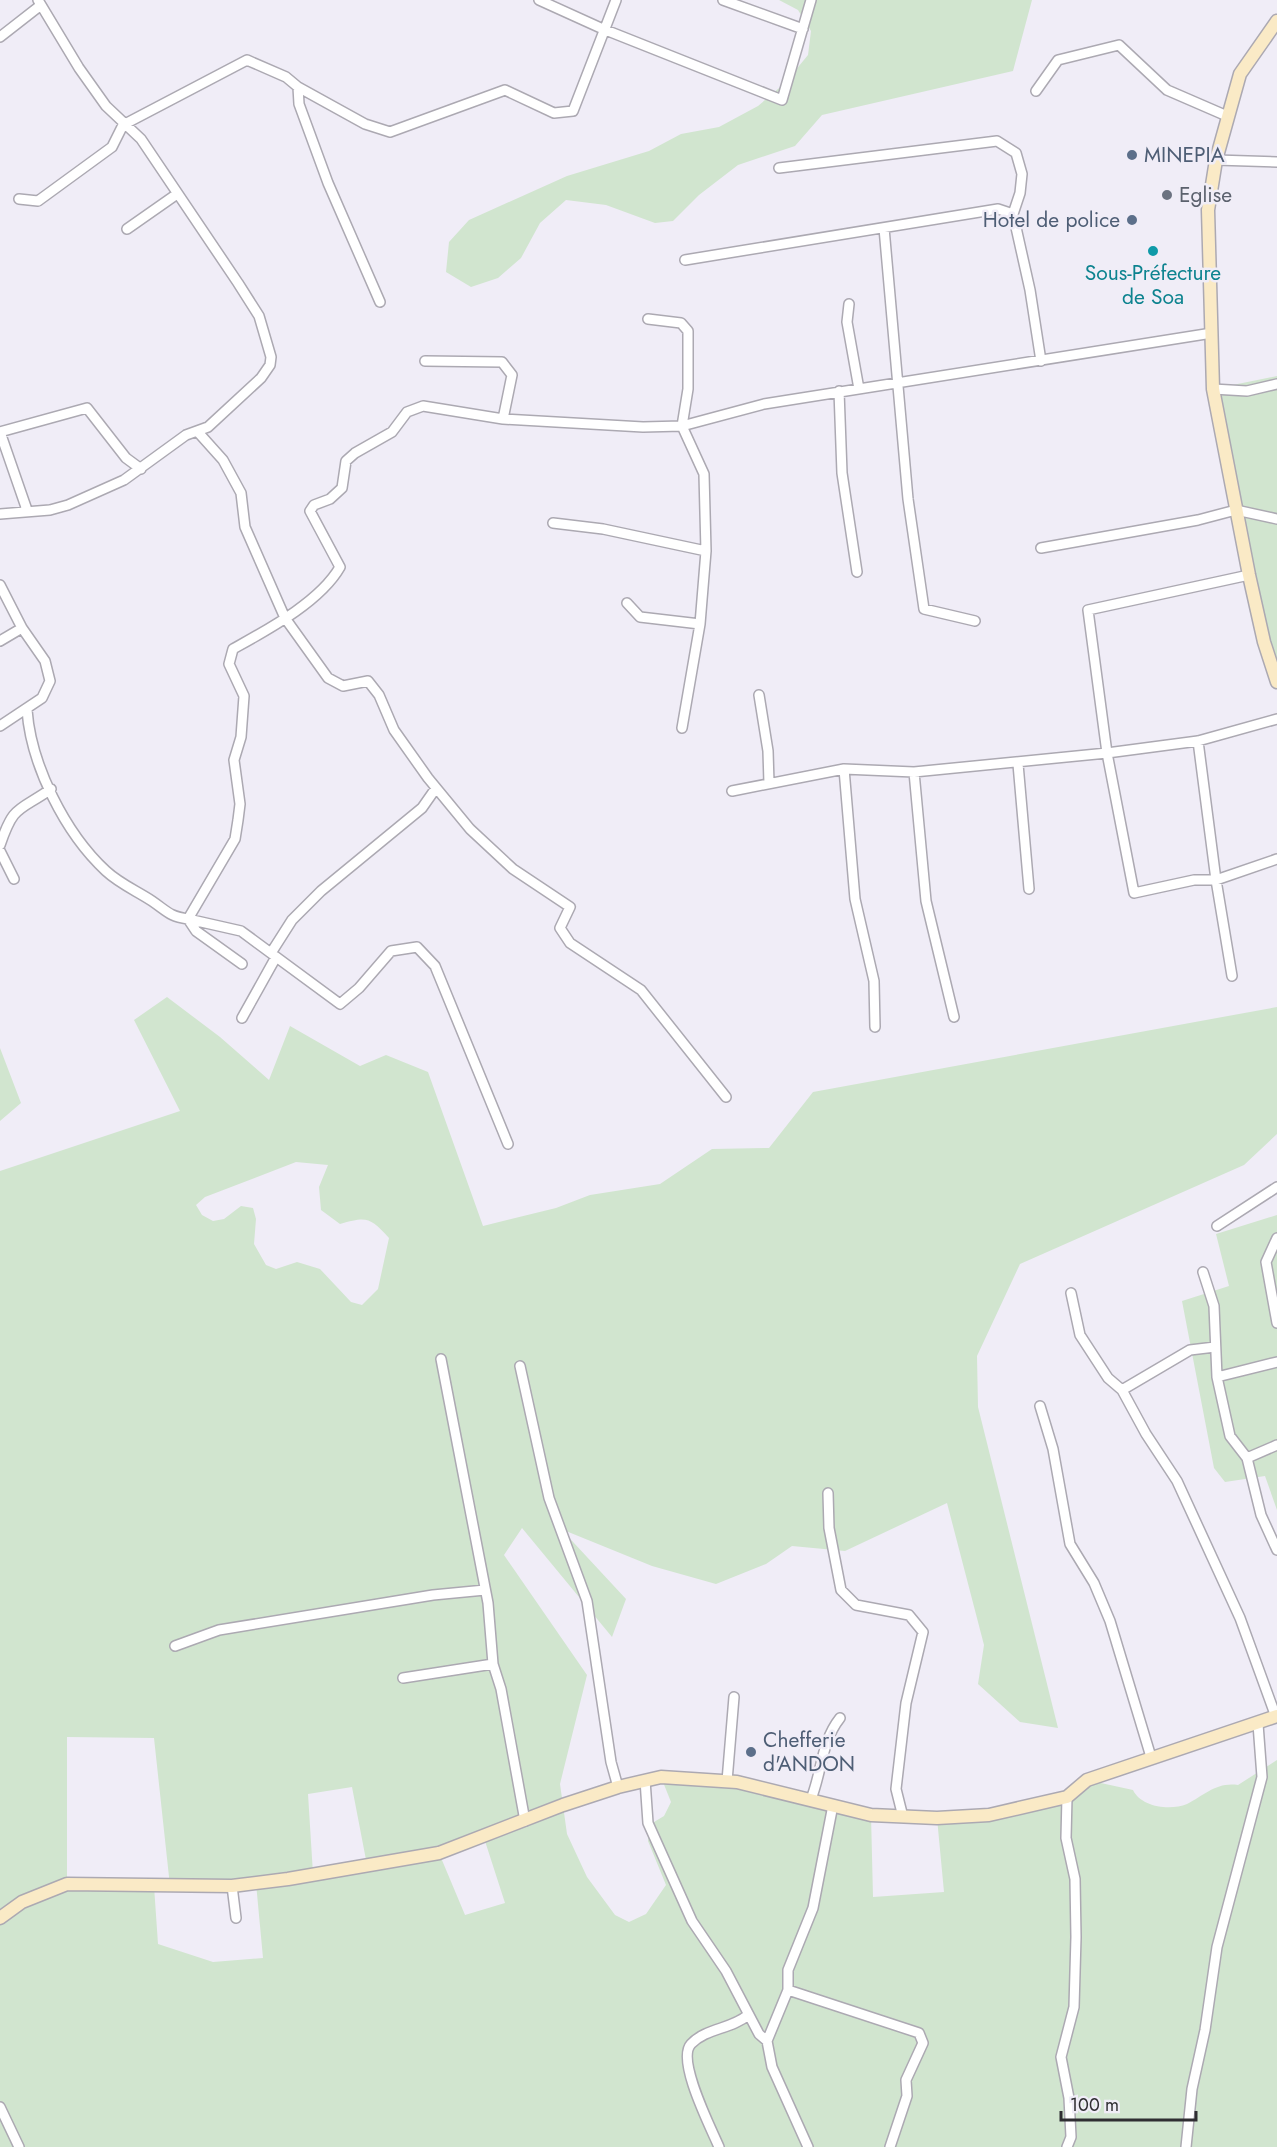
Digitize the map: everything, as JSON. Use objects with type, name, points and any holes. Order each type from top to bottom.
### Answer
[{"type":"street","points":[[539,0],[603,30],[782,100],[811,0]]},
{"type":"street","points":[[19,199],[38,201],[112,147],[123,125],[247,60],[286,77],[298,87],[365,124],[390,132],[463,103],[506,90],[554,113],[573,111],[616,0]]},
{"type":"street","points":[[723,0],[803,29]]},
{"type":"street","points":[[0,38],[39,2],[79,68],[123,125],[141,139],[259,316],[272,357],[270,365],[261,378],[208,427],[186,435],[124,480],[68,505],[50,510],[27,510],[0,514]]},
{"type":"street","points":[[1277,21],[1240,74],[1216,160],[1208,210],[1213,389],[1264,642],[1277,682]]},
{"type":"street","points":[[1036,91],[1058,60],[1119,45],[1167,90],[1227,116]]},
{"type":"street","points":[[298,87],[298,104],[328,183],[380,303]]},
{"type":"street","points":[[779,168],[997,141],[1016,153],[1022,174],[1014,214],[1030,290],[1041,361]]},
{"type":"street","points":[[1216,160],[1277,162]]},
{"type":"street","points":[[127,229],[177,194]]},
{"type":"street","points":[[685,260],[998,209],[1014,214]]},
{"type":"street","points":[[884,228],[908,499],[924,609],[975,621]]},
{"type":"street","points":[[849,304],[847,322],[859,389]]},
{"type":"street","points":[[648,319],[681,323],[688,331],[688,389],[682,426],[704,474],[706,550],[700,624],[682,728]]},
{"type":"street","points":[[188,919],[235,839],[240,804],[234,760],[241,737],[244,696],[229,664],[233,649],[285,618],[333,580],[340,567],[310,511],[314,505],[330,499],[342,488],[346,461],[355,453],[392,432],[407,412],[423,406],[503,419],[643,427],[682,426],[764,404],[1212,333]]},
{"type":"street","points":[[425,361],[502,362],[512,375],[503,419]]},
{"type":"street","points":[[1213,389],[1246,391],[1277,384]]},
{"type":"street","points":[[839,391],[843,473],[856,572]]},
{"type":"street","points":[[27,510],[0,432],[87,408],[126,458],[141,469]]},
{"type":"street","points":[[197,431],[223,460],[242,493],[245,527],[285,618],[328,678],[343,686],[368,681],[379,695],[394,730],[436,788],[470,829],[513,869],[570,907],[560,927],[570,943],[640,990],[726,1097]]},
{"type":"street","points":[[1041,548],[1236,510],[1277,519]]},
{"type":"street","points":[[553,523],[603,529],[706,550]]},
{"type":"street","points":[[1250,575],[1088,610],[1107,753],[1134,893],[1194,880],[1216,880],[1277,859]]},
{"type":"street","points":[[0,585],[22,628],[45,661],[50,681],[42,698],[4,724]]},
{"type":"street","points":[[627,603],[640,617],[700,624]]},
{"type":"street","points":[[0,640],[22,628]]},
{"type":"street","points":[[759,695],[768,751],[769,783]]},
{"type":"street","points":[[27,710],[28,728],[42,775],[86,851],[107,872],[169,916],[241,931],[340,1004],[359,988],[391,951],[417,947],[435,966],[508,1144]]},
{"type":"street","points":[[732,791],[844,769],[914,772],[1018,764],[1198,741],[1277,719]]},
{"type":"street","points":[[4,724],[28,728]]},
{"type":"street","points":[[1198,741],[1216,880],[1232,976]]},
{"type":"street","points":[[1018,764],[1029,889]]},
{"type":"street","points":[[844,769],[855,899],[874,981],[876,1027]]},
{"type":"street","points":[[914,772],[926,901],[954,1017]]},
{"type":"street","points":[[242,1018],[292,920],[321,891],[423,808],[436,788]]},
{"type":"street","points":[[0,845],[7,825],[18,807],[51,789]]},
{"type":"street","points":[[0,851],[14,879]]},
{"type":"street","points":[[188,919],[196,931],[242,964]]},
{"type":"street","points":[[1217,1226],[1277,1187]]},
{"type":"street","points":[[1277,1238],[1266,1262],[1277,1323]]},
{"type":"street","points":[[1203,1272],[1214,1306],[1217,1377],[1230,1436],[1247,1458],[1261,1515],[1277,1550]]},
{"type":"street","points":[[0,1918],[22,1902],[67,1884],[232,1886],[288,1879],[439,1853],[618,1787],[661,1777],[727,1781],[812,1799],[871,1815],[903,1817],[989,1815],[1067,1797],[1087,1780],[1151,1757],[1258,1724],[1276,1716],[1240,1618],[1177,1481],[1146,1434],[1122,1390],[1108,1378],[1080,1335],[1071,1293]]},
{"type":"street","points":[[1122,1390],[1190,1350],[1215,1347]]},
{"type":"street","points":[[441,1359],[485,1590],[493,1664],[501,1689],[525,1821]]},
{"type":"street","points":[[1217,1377],[1277,1362]]},
{"type":"street","points":[[520,1366],[549,1498],[587,1601],[608,1739],[618,1787]]},
{"type":"street","points":[[1040,1406],[1053,1449],[1070,1544],[1094,1583],[1110,1621],[1151,1757]]},
{"type":"street","points":[[1247,1458],[1277,1445]]},
{"type":"street","points":[[828,1493],[829,1528],[841,1590],[856,1605],[909,1615],[922,1632],[906,1703],[896,1789],[903,1817]]},
{"type":"street","points":[[175,1646],[219,1630],[433,1595],[485,1590]]},
{"type":"street","points":[[403,1678],[493,1664]]},
{"type":"street","points":[[727,1781],[734,1697]]},
{"type":"street","points":[[812,1799],[820,1776],[827,1738],[840,1718]]},
{"type":"street","points":[[1186,2147],[1192,2089],[1205,2030],[1216,1947],[1262,1778],[1258,1724]]},
{"type":"street","points":[[645,1780],[648,1823],[692,1921],[726,1971],[759,2034],[767,2041]]},
{"type":"street","points":[[1067,1797],[1066,1838],[1075,1879],[1076,1937],[1074,2007],[1061,2057],[1069,2098],[1071,2137],[1067,2147]]},
{"type":"street","points":[[808,2147],[772,2067],[767,2041],[788,1990],[788,1970],[813,1908],[833,1805]]},
{"type":"street","points":[[232,1886],[236,1918]]},
{"type":"street","points":[[788,1990],[919,2032],[923,2043],[906,2080],[907,2096],[890,2147]]},
{"type":"street","points":[[719,2147],[689,2074],[686,2054],[691,2044],[706,2034],[739,2023],[748,2015]]},
{"type":"street","points":[[0,2107],[19,2147]]},
{"type":"green space","points":[[779,0],[1032,0],[1013,71],[822,115],[795,146],[738,165],[699,195],[673,221],[655,223],[606,205],[566,200],[540,223],[521,258],[498,278],[471,287],[446,272],[449,242],[469,220],[567,176],[649,151],[681,134],[719,127],[758,106],[785,83],[808,55],[811,31],[798,10]]},
{"type":"green space","points":[[1277,376],[1277,682],[1213,389]]},
{"type":"green space","points":[[167,997],[220,1037],[269,1080],[290,1026],[360,1066],[386,1055],[428,1072],[483,1226],[556,1208],[590,1195],[660,1184],[712,1149],[769,1148],[813,1092],[1277,1007],[1277,1134],[1244,1165],[1020,1264],[977,1356],[978,1407],[1058,1728],[1020,1722],[978,1684],[984,1645],[947,1503],[845,1551],[792,1546],[766,1564],[716,1584],[652,1566],[561,1529],[626,1599],[612,1637],[522,1528],[504,1555],[587,1675],[560,1784],[567,1834],[587,1877],[615,1915],[629,1922],[646,1914],[666,1885],[648,1841],[649,1825],[664,1816],[671,1802],[661,1777],[737,1782],[871,1815],[873,1897],[944,1892],[937,1818],[1067,1797],[1087,1780],[1133,1790],[1137,1796],[1149,1804],[1165,1807],[1180,1806],[1217,1787],[1238,1785],[1277,1760],[1277,2147],[0,2147],[0,1171],[180,1111],[134,1020]],"holes":[[[296,1162],[328,1165],[319,1187],[321,1210],[340,1224],[368,1220],[389,1238],[378,1289],[362,1305],[351,1302],[320,1269],[297,1262],[276,1269],[266,1265],[254,1244],[256,1219],[253,1208],[241,1206],[224,1219],[213,1221],[202,1215],[196,1205],[205,1197]],[[67,1737],[154,1738],[170,1886],[256,1883],[263,1958],[213,1962],[158,1944],[154,1886],[67,1884]],[[352,1787],[367,1865],[313,1874],[308,1794]],[[484,1838],[505,1903],[465,1915],[439,1853]]]},
{"type":"green space","points":[[0,1048],[21,1103],[0,1121]]},
{"type":"green space","points":[[1277,1215],[1277,1510],[1265,1476],[1225,1482],[1214,1468],[1182,1301],[1229,1286],[1216,1234]]},
{"type":"place","name":"MINEPIA","points":[[1132,155]]},
{"type":"place","name":"Eglise","points":[[1167,195]]},
{"type":"place","name":"Hotel de police","points":[[1132,220]]},
{"type":"place","name":"Sous-Préfecture de Soa","points":[[1153,251]]},
{"type":"place","name":"Chefferie d'ANDON","points":[[751,1752]]}]
